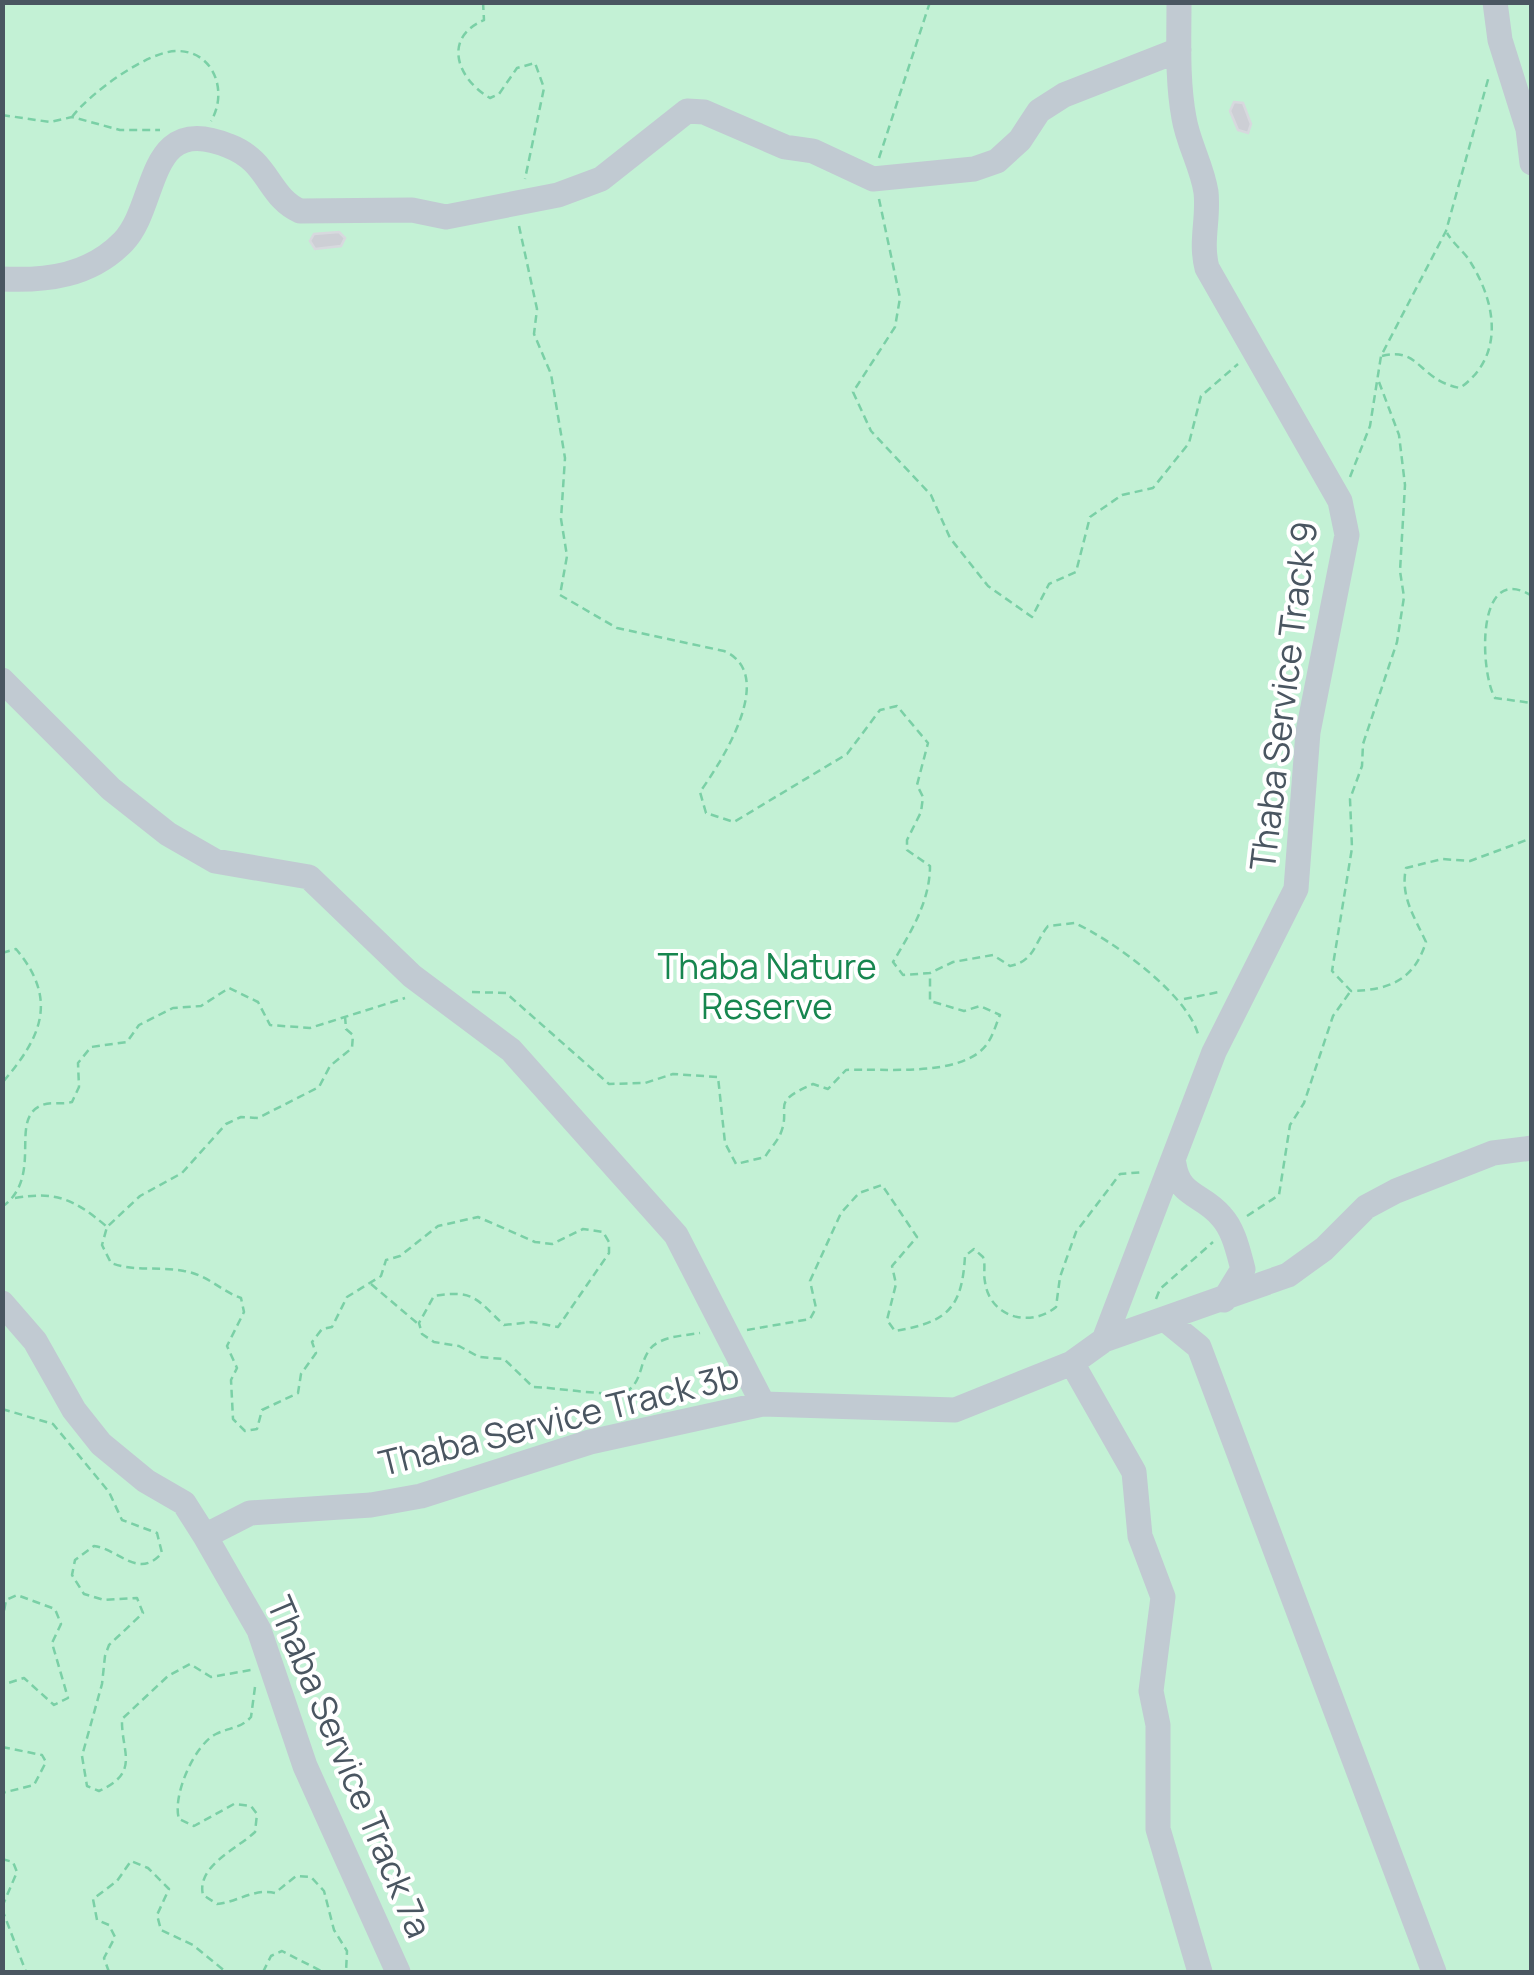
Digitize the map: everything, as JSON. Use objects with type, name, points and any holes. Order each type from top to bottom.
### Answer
[{"type":"street","name":"Thaba Service Track 9","points":[[1104,1340],[1209,1066],[1298,878],[1302,846],[1300,793],[1347,534],[1344,512],[1206,268],[1202,248],[1208,214],[1206,194],[1184,120],[1179,2]]},
{"type":"street","points":[[1495,2],[1500,40],[1528,130],[1532,163]]},
{"type":"street","points":[[2,279],[54,278],[106,256],[125,240],[135,224],[147,198],[151,174],[174,145],[192,141],[246,154],[266,171],[286,205],[300,212],[412,210],[446,217],[520,203],[601,179],[687,111],[704,112],[786,146],[812,150],[873,179],[974,169],[997,161],[1020,140],[1039,111],[1064,95],[1180,50]]},
{"type":"street","points":[[2,680],[111,789],[168,834],[215,861],[310,878],[431,990],[510,1050],[667,1224],[763,1404]]},
{"type":"street","name":"Thaba Service Track 3b","points":[[205,1536],[250,1513],[371,1504],[421,1496],[590,1442],[763,1404],[920,1412],[955,1410],[1072,1363],[1104,1340],[1288,1276],[1324,1249],[1366,1207],[1396,1190],[1493,1153],[1532,1148]]},
{"type":"street","points":[[1174,1164],[1184,1192],[1217,1210],[1229,1227],[1243,1269],[1229,1296],[1202,1327],[1199,1347],[1434,1972]]},
{"type":"street","name":"Thaba Service Track 7a","points":[[2,1304],[35,1341],[74,1410],[101,1444],[146,1481],[184,1504],[205,1536],[258,1630],[305,1766],[398,1972]]},
{"type":"street","points":[[1156,1324],[1199,1347]]},
{"type":"street","points":[[1072,1363],[1134,1472],[1140,1536],[1162,1597],[1151,1691],[1158,1726],[1158,1829],[1200,1972]]},
{"type":"path","points":[[483,2],[484,20],[470,26],[459,42],[456,55],[465,77],[490,98],[499,94],[517,68],[534,63],[544,88],[518,218],[537,309],[534,334],[551,374],[564,458],[561,519],[567,556],[560,596],[616,628],[724,651],[742,662],[748,685],[733,740],[700,792],[706,813],[734,822],[746,817],[788,785],[847,754],[880,710],[898,706],[928,743],[917,785],[923,797],[921,812],[907,840],[907,850],[930,866],[930,879],[922,899],[922,912],[894,962],[903,975],[930,973],[972,956],[993,955],[1010,966],[1019,964],[1029,960],[1048,926],[1062,921],[1088,929],[1182,999],[1193,1016],[1209,1066]]},
{"type":"path","points":[[930,2],[873,179],[900,298],[895,327],[852,392],[870,431],[931,495],[950,538],[988,586],[1032,617],[1049,584],[1076,572],[1090,517],[1122,495],[1153,488],[1188,443],[1200,396],[1254,356]]},
{"type":"path","points":[[2,115],[50,122],[72,118],[120,130],[159,130],[192,141],[217,111],[216,75],[193,54],[175,51],[111,80],[83,102],[72,118]]},
{"type":"path","points":[[1344,512],[1348,482],[1370,426],[1380,356],[1446,231],[1489,74]]},
{"type":"path","points":[[1380,356],[1397,352],[1413,358],[1423,374],[1440,384],[1460,388],[1486,362],[1494,326],[1488,302],[1471,263],[1446,231]]},
{"type":"path","points":[[1379,382],[1399,435],[1405,485],[1400,570],[1404,597],[1397,642],[1363,744],[1362,766],[1350,799],[1352,848],[1332,970],[1351,990],[1376,990],[1408,977],[1426,942],[1402,885],[1406,868],[1442,859],[1483,858],[1532,838]]},
{"type":"path","points":[[1532,596],[1522,590],[1506,592],[1492,605],[1483,634],[1495,698],[1532,703]]},
{"type":"path","points":[[2,954],[16,949],[24,958],[43,1004],[38,1036],[2,1082]]},
{"type":"path","points":[[1182,999],[1216,994],[1251,972]]},
{"type":"path","points":[[468,992],[506,993],[609,1084],[645,1083],[673,1074],[718,1078],[726,1142],[736,1164],[765,1157],[782,1132],[780,1108],[790,1094],[813,1084],[828,1090],[846,1070],[926,1070],[967,1059],[987,1046],[1000,1015],[980,1006],[964,1011],[930,1002],[930,973]]},
{"type":"path","points":[[15,1198],[26,1176],[24,1138],[31,1114],[44,1104],[72,1102],[79,1087],[78,1063],[91,1048],[127,1042],[139,1025],[173,1008],[200,1006],[230,988],[258,1002],[270,1025],[310,1028],[431,990]]},
{"type":"path","points":[[1156,1324],[1160,1288],[1229,1227],[1279,1195],[1290,1125],[1304,1103],[1334,1016],[1351,990]]},
{"type":"path","points":[[345,1016],[346,1029],[353,1035],[352,1048],[330,1066],[319,1087],[258,1118],[241,1117],[226,1124],[182,1173],[140,1196],[107,1227],[102,1245],[110,1262],[128,1269],[181,1270],[218,1282],[229,1294],[242,1298],[244,1312],[227,1346],[237,1368],[232,1380],[233,1418],[246,1431],[257,1429],[262,1410],[298,1393],[301,1374],[316,1353],[312,1342],[332,1327],[347,1297],[371,1284],[386,1268],[386,1260],[400,1256],[438,1226],[478,1216],[536,1242],[552,1244],[583,1229],[603,1232],[610,1242],[603,1267],[587,1282],[558,1327],[532,1322],[504,1324],[484,1301],[458,1292],[434,1296],[418,1324]]},
{"type":"path","points":[[371,1284],[434,1342],[458,1346],[478,1357],[504,1358],[533,1386],[578,1388],[611,1395],[629,1390],[650,1348],[662,1340],[724,1329],[766,1330],[810,1319],[816,1308],[810,1281],[841,1214],[860,1193],[882,1185],[917,1236],[892,1266],[896,1284],[887,1320],[895,1330],[918,1326],[954,1305],[963,1288],[965,1256],[974,1250],[983,1256],[988,1293],[1001,1307],[1024,1320],[1044,1317],[1056,1307],[1076,1232],[1120,1174],[1174,1164]]},
{"type":"path","points":[[2,1207],[15,1198],[46,1192],[88,1211],[107,1227]]},
{"type":"path","points":[[2,1410],[53,1424],[109,1492],[122,1520],[157,1533],[163,1546],[162,1553],[149,1563],[130,1564],[104,1547],[94,1546],[75,1560],[72,1575],[84,1594],[104,1600],[137,1598],[143,1613],[110,1645],[105,1656],[102,1684],[82,1756],[87,1786],[99,1791],[108,1787],[127,1766],[130,1757],[122,1719],[168,1676],[190,1664],[211,1677],[228,1677],[245,1668],[254,1675]]},
{"type":"path","points":[[2,1623],[6,1600],[17,1594],[58,1613],[61,1624],[52,1643],[68,1698],[54,1705],[24,1678],[2,1684]]},
{"type":"path","points":[[255,1682],[252,1717],[238,1728],[209,1740],[187,1774],[176,1796],[179,1819],[194,1826],[234,1804],[250,1806],[256,1814],[255,1832],[217,1861],[204,1878],[204,1894],[217,1904],[229,1903],[259,1890],[275,1893],[296,1876],[311,1877],[324,1891],[334,1930],[347,1951],[346,1972]]},
{"type":"path","points":[[2,1746],[42,1754],[46,1762],[34,1785],[2,1793]]},
{"type":"path","points":[[2,1859],[13,1862],[18,1872],[2,1908],[26,1972]]},
{"type":"path","points":[[109,1972],[104,1958],[115,1938],[109,1925],[97,1920],[93,1899],[117,1882],[131,1860],[148,1868],[169,1889],[157,1916],[162,1930],[194,1946],[226,1972]]},
{"type":"path","points":[[263,1972],[272,1956],[282,1951],[323,1972]]},
{"type":"path","points":[[146,1972],[158,1972]]},
{"type":"green space","name":"Thaba Nature Reserve","points":[[3,3],[1531,3],[1531,1972],[3,1972]]},
{"type":"building","points":[[1234,102],[1243,103],[1251,124],[1248,133],[1238,130],[1230,111]]},
{"type":"building","points":[[339,232],[345,238],[341,246],[315,249],[310,241],[314,234]]}]
